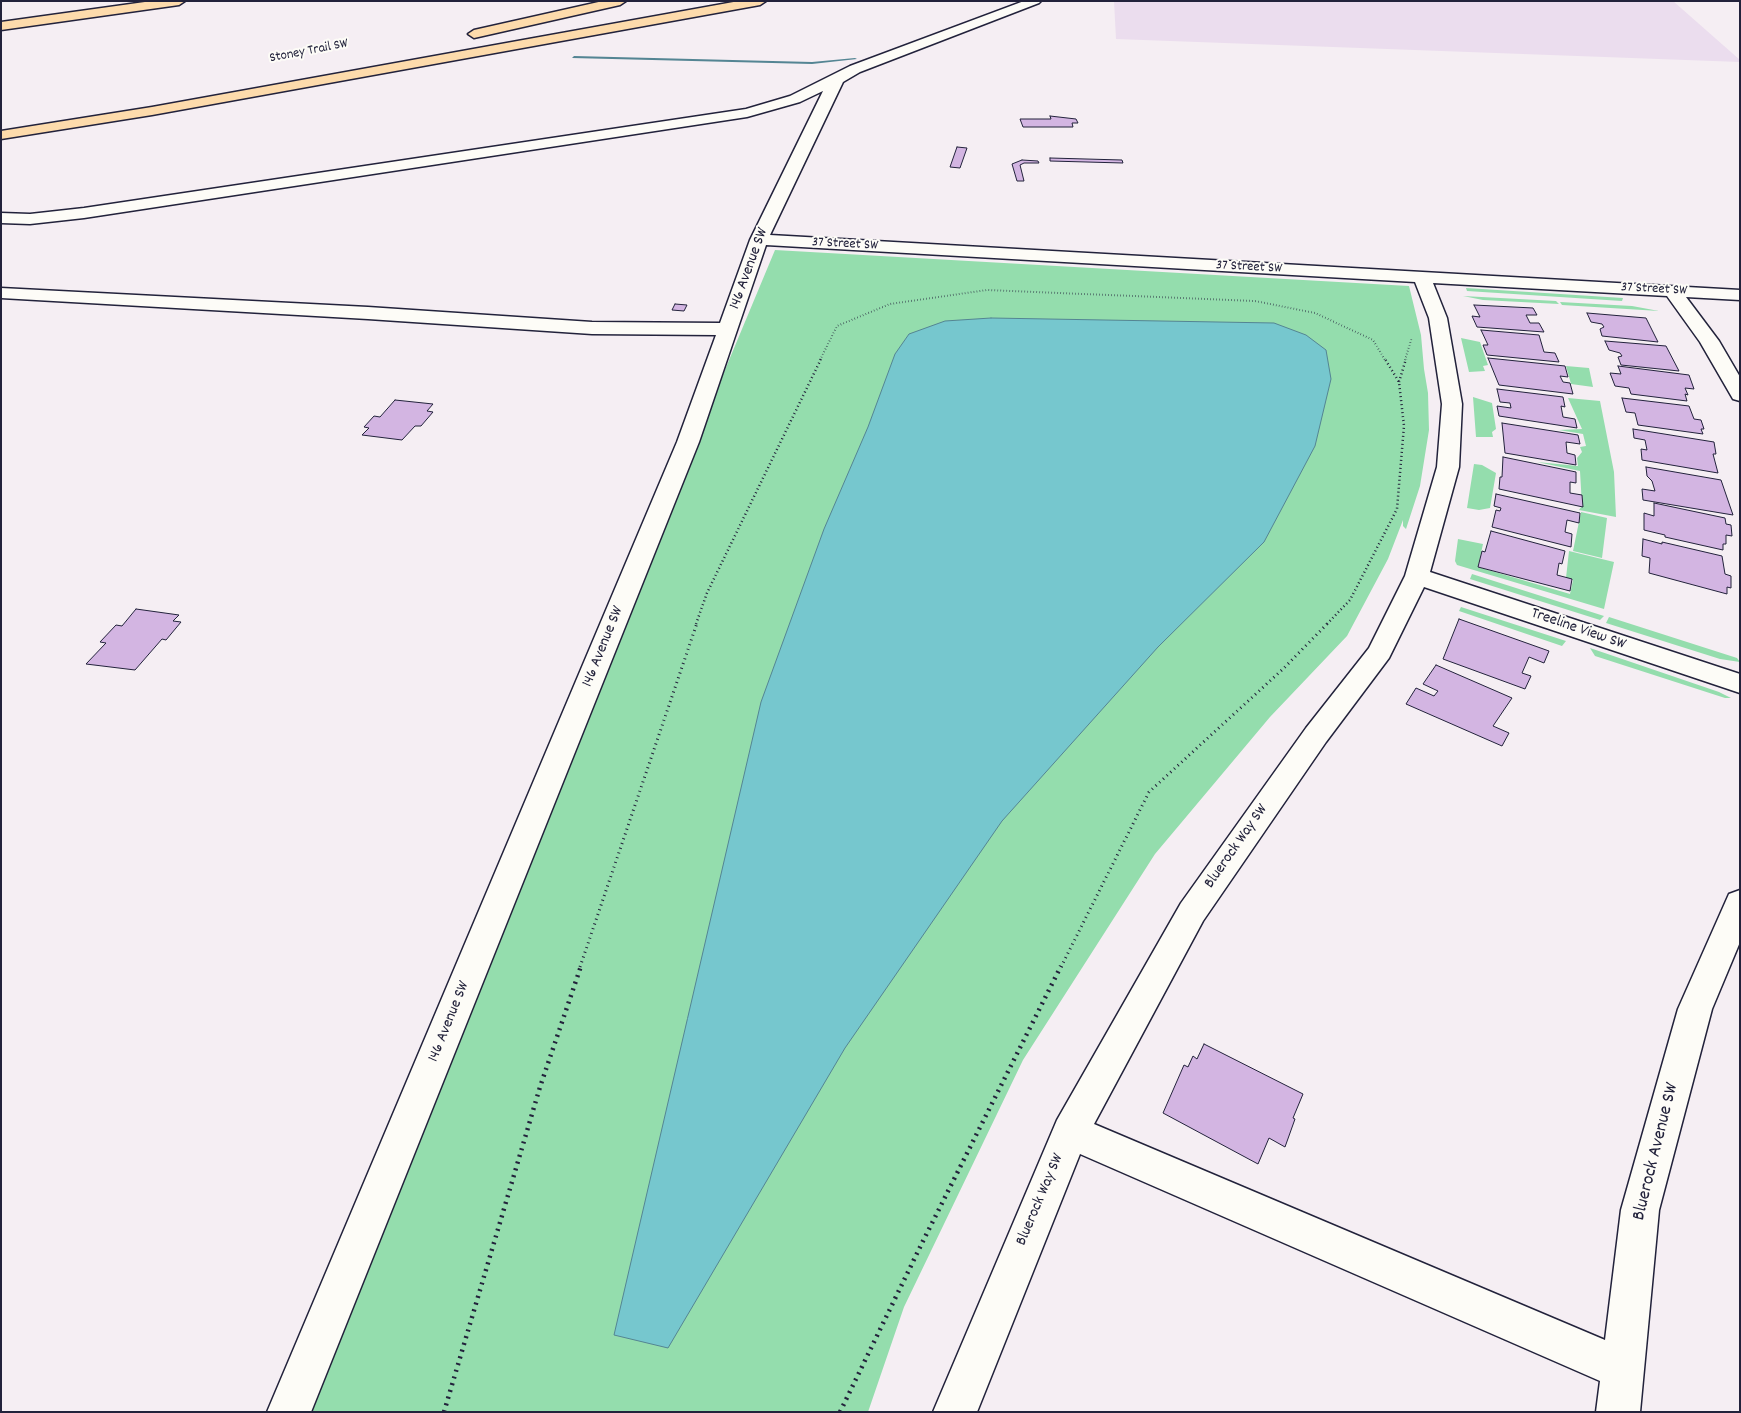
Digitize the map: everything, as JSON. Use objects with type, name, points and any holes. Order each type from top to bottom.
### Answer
[{"type":"highway","points":[[1,21],[141,1]]},
{"type":"highway","points":[[1,26],[179,1]]},
{"type":"highway","points":[[459,38],[620,1]]},
{"type":"highway","points":[[1,136],[152,111],[760,1]]},
{"type":"highway","name":"Stoney Trail SW","points":[[1,123],[257,79]]},
{"type":"street","points":[[1,218],[30,219],[84,213],[746,113],[795,99],[855,69],[1035,1]]},
{"type":"street","name":"146 Avenue SW","points":[[289,1412],[688,442],[759,240],[830,91],[838,79]]},
{"type":"street","name":"37 Street SW","points":[[759,240],[1740,295]]},
{"type":"street","name":"Bluerock Way SW","points":[[956,1412],[1070,1132],[1192,912],[1310,742],[1380,652],[1417,576],[1448,467],[1452,404],[1446,356],[1438,316],[1422,277]]},
{"type":"street","points":[[1673,292],[1709,341],[1740,396]]},
{"type":"street","points":[[1,293],[368,312],[592,328],[728,328]]},
{"type":"street","name":"Treeline View SW","points":[[1417,576],[1740,684]]},
{"type":"street","name":"Bluerock Avenue SW","points":[[1618,1412],[1640,1210],[1694,1009],[1740,903]]},
{"type":"street","points":[[1070,1132],[1623,1369]]},
{"type":"path","points":[[444,1412],[540,1087],[707,592],[837,326],[890,304],[988,290],[1255,301],[1315,313],[1373,340],[1399,382],[1404,426],[1397,509],[1350,600],[1283,669],[1149,792],[923,1241],[840,1412]]},
{"type":"shaded area","points":[[1114,1],[1673,1],[1740,62],[1116,39]]},
{"type":"green space","points":[[775,250],[1409,286],[1421,335],[1428,393],[1429,430],[1420,486],[1406,529],[1403,526],[1403,520],[1388,559],[1347,636],[1270,717],[1155,854],[1023,1060],[904,1307],[868,1412],[290,1412]]},
{"type":"green space","points":[[1466,288],[1623,298],[1622,301],[1467,291]]},
{"type":"green space","points":[[1463,296],[1556,301],[1559,304],[1483,300]]},
{"type":"green space","points":[[1560,302],[1632,306],[1659,311],[1562,305]]},
{"type":"green space","points":[[1461,338],[1480,342],[1488,365],[1483,366],[1485,371],[1469,372]]},
{"type":"green space","points":[[1566,366],[1589,368],[1593,387],[1571,384]]},
{"type":"green space","points":[[1473,397],[1492,403],[1496,429],[1492,432],[1493,437],[1476,437]]},
{"type":"green space","points":[[1568,398],[1600,401],[1614,472],[1616,517],[1579,510],[1582,506],[1580,471],[1537,462],[1578,466],[1577,458],[1582,452],[1580,447],[1586,446],[1583,434],[1559,430],[1582,429]]},
{"type":"green space","points":[[1474,464],[1482,465],[1496,473],[1490,508],[1479,510],[1467,508]]},
{"type":"green space","points":[[1581,512],[1607,518],[1602,558],[1573,551]]},
{"type":"green space","points":[[1458,539],[1483,544],[1478,567],[1570,594],[1573,580],[1566,578],[1569,551],[1614,562],[1604,609],[1457,565],[1455,561]]},
{"type":"green space","points":[[1472,574],[1604,616],[1600,620],[1470,579]]},
{"type":"green space","points":[[1461,607],[1566,641],[1562,646],[1459,611]]},
{"type":"green space","points":[[1609,617],[1737,658],[1740,662],[1720,659],[1606,623]]},
{"type":"green space","points":[[1590,648],[1719,692],[1731,698],[1725,698],[1595,656]]},
{"type":"water","points":[[991,318],[1274,323],[1306,335],[1326,350],[1331,379],[1315,446],[1264,542],[1158,647],[1002,821],[845,1048],[668,1348],[614,1335],[761,702],[824,529],[868,427],[895,354],[909,334],[945,321]]},
{"type":"building","points":[[1050,116],[1076,119],[1078,123],[1072,123],[1073,127],[1023,127],[1020,119],[1051,119]]},
{"type":"building","points":[[957,147],[967,148],[960,168],[950,167]]},
{"type":"building","points":[[1050,158],[1122,160],[1123,163],[1050,161]]},
{"type":"building","points":[[1022,160],[1038,161],[1039,163],[1024,163],[1020,165],[1024,181],[1017,181],[1012,164]]},
{"type":"building","points":[[675,304],[687,305],[684,311],[672,310]]},
{"type":"building","points":[[1474,305],[1533,308],[1537,315],[1526,315],[1530,323],[1539,323],[1544,332],[1477,327],[1472,316],[1480,317]]},
{"type":"building","points":[[1587,313],[1646,318],[1658,342],[1602,336],[1600,329],[1604,327],[1602,324],[1591,322]]},
{"type":"building","points":[[1481,330],[1539,335],[1544,352],[1555,353],[1559,362],[1487,355],[1483,345],[1488,345]]},
{"type":"building","points":[[1605,341],[1666,346],[1679,371],[1621,365],[1618,357],[1622,356],[1620,353],[1609,350]]},
{"type":"building","points":[[1488,358],[1565,366],[1568,377],[1560,376],[1563,382],[1570,383],[1573,394],[1499,385]]},
{"type":"building","points":[[1618,366],[1689,375],[1694,389],[1685,388],[1688,395],[1685,394],[1687,401],[1631,394],[1629,388],[1615,386],[1610,373],[1621,374]]},
{"type":"building","points":[[1497,389],[1563,397],[1565,407],[1561,406],[1563,417],[1575,419],[1577,428],[1499,416],[1497,406],[1511,408],[1510,403],[1500,402]]},
{"type":"building","points":[[1622,398],[1689,406],[1694,419],[1701,420],[1704,429],[1701,429],[1703,434],[1638,425],[1635,413],[1626,412]]},
{"type":"building","points":[[395,400],[433,404],[427,411],[433,412],[421,426],[415,426],[402,440],[362,435],[369,428],[364,427],[374,416],[380,417]]},
{"type":"building","points":[[1502,423],[1578,435],[1580,444],[1566,442],[1567,453],[1575,455],[1576,465],[1505,453]]},
{"type":"building","points":[[1633,429],[1714,442],[1716,454],[1713,454],[1718,473],[1642,460],[1641,449],[1647,450],[1645,440],[1634,438]]},
{"type":"building","points":[[1503,457],[1576,472],[1576,483],[1570,482],[1570,493],[1582,495],[1583,507],[1499,489]]},
{"type":"building","points":[[1646,467],[1721,480],[1733,515],[1643,500],[1642,489],[1655,491],[1652,481],[1647,476]]},
{"type":"building","points":[[1496,494],[1580,513],[1579,523],[1567,520],[1565,532],[1572,534],[1571,547],[1492,527],[1496,510],[1500,511],[1501,508],[1494,506]]},
{"type":"building","points":[[1654,503],[1725,518],[1726,524],[1731,525],[1732,536],[1726,535],[1726,544],[1723,544],[1723,550],[1665,537],[1665,535],[1644,530],[1644,513],[1654,516]]},
{"type":"building","points":[[1491,531],[1565,551],[1562,564],[1559,563],[1557,575],[1572,579],[1570,591],[1478,567],[1482,551],[1485,552]]},
{"type":"building","points":[[1643,539],[1722,556],[1725,574],[1731,576],[1731,588],[1727,587],[1727,594],[1649,573],[1650,558],[1642,556]]},
{"type":"building","points":[[136,609],[179,615],[173,621],[181,622],[166,640],[162,639],[135,670],[86,664],[106,643],[100,642],[116,625],[122,626]]},
{"type":"building","points":[[1459,619],[1549,651],[1544,663],[1529,657],[1522,673],[1531,676],[1525,689],[1443,659]]},
{"type":"building","points":[[1436,665],[1512,698],[1493,726],[1509,733],[1502,746],[1406,704],[1416,688],[1434,696],[1438,691],[1423,684]]},
{"type":"building","points":[[1204,1044],[1303,1094],[1293,1118],[1295,1119],[1285,1147],[1269,1138],[1258,1164],[1163,1113],[1184,1065],[1188,1067],[1193,1056],[1197,1059]]},
{"type":"waterway","points":[[574,57],[812,63],[855,59]]}]
